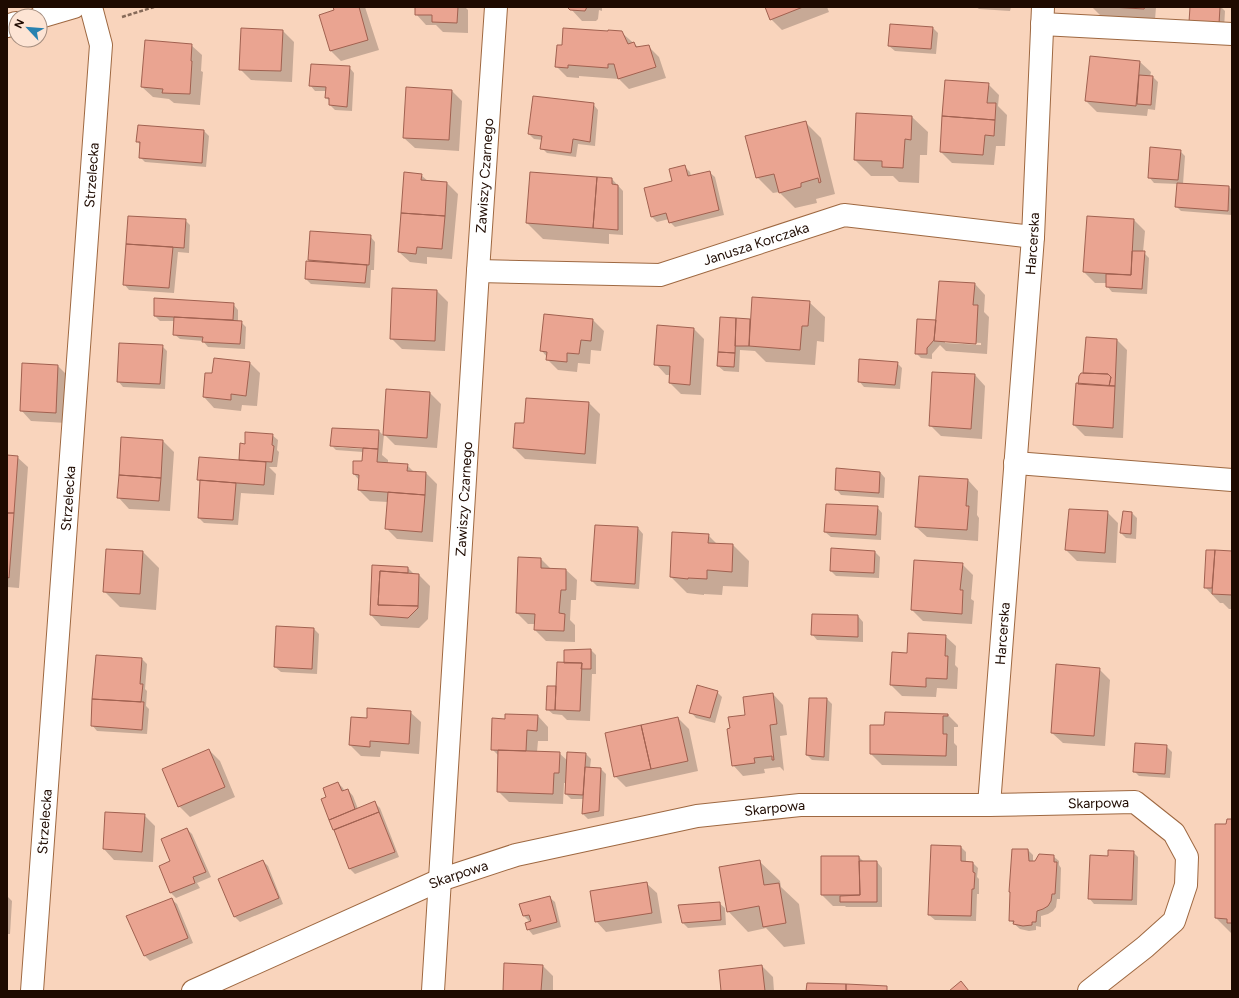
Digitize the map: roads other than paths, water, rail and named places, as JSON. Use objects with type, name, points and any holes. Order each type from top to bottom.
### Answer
[{"type":"street","points":[[48,15],[74,7]]},
{"type":"street","name":"Strzelecka","points":[[32,991],[101,45],[91,7]]},
{"type":"street","name":"Zawiszy Czarnego","points":[[433,991],[496,7]]},
{"type":"street","name":"Harcerska","points":[[989,805],[1033,236],[1043,16],[1232,34]]},
{"type":"street","name":"Janusza Korczaka","points":[[478,271],[660,276],[844,215],[1033,236]]},
{"type":"street","points":[[1015,463],[1232,480]]},
{"type":"street","name":"Skarpowa","points":[[193,991],[440,880],[516,855],[697,816],[800,806],[989,805],[1135,802],[1174,833],[1187,857],[1186,885],[1174,921],[1145,947],[1089,991]]}]
